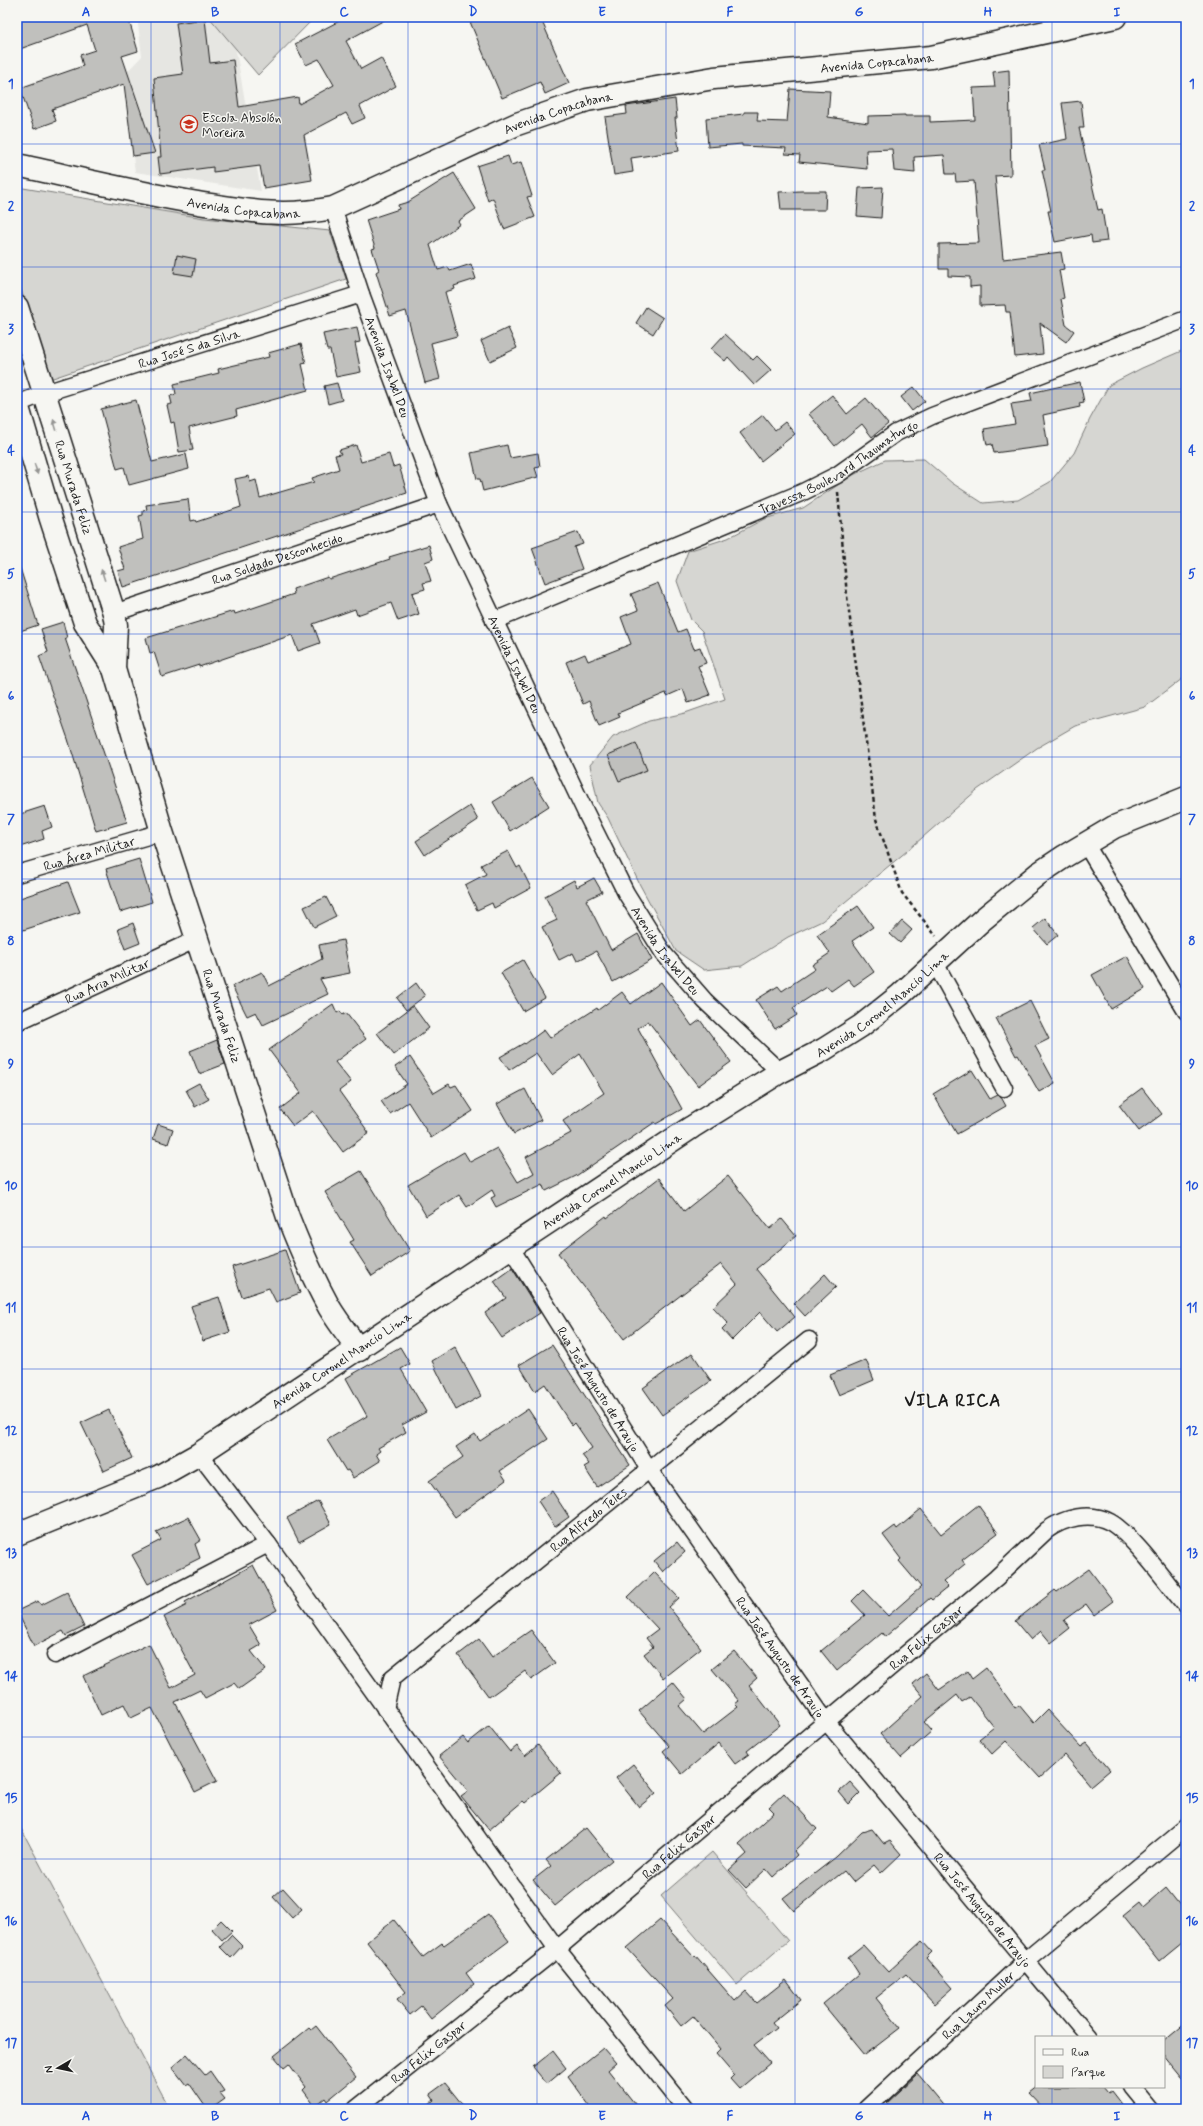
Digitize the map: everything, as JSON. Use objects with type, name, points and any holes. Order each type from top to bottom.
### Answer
[{"type":"street","name":"Avenida Copacabana","points":[[17,165],[160,196],[256,212],[293,214],[333,208],[517,124],[587,100],[714,78],[931,57],[1115,17]]},
{"type":"street","name":"Avenida Isabel Deu","points":[[333,208],[361,294],[439,504],[494,622],[626,893],[664,954],[705,1001],[780,1072]]},
{"type":"street","name":"Rua José S da Silva","points":[[17,404],[361,294]]},
{"type":"street","name":"Rua Murada Feliz","points":[[17,307],[114,612],[116,625],[114,670]]},
{"type":"street","name":"Travessa Boulevard Thaumaturgo","points":[[494,622],[803,492],[837,475],[896,433],[925,420],[1186,319]]},
{"type":"street","name":"Rua Murada Feliz","points":[[17,404],[50,516],[85,623],[114,670],[162,832],[288,1218],[303,1255],[330,1308],[359,1350]]},
{"type":"street","name":"Rua Soldado Desconhecido","points":[[114,612],[439,504]]},
{"type":"street","points":[[50,516],[81,506]]},
{"type":"street","name":"Avenida Coronel Mancio Lima","points":[[17,1534],[143,1483],[199,1454],[359,1350],[692,1127],[780,1072],[823,1050],[861,1026],[900,995],[982,920],[1038,874],[1085,843],[1128,821],[1186,798]]},
{"type":"street","name":"Rua Área Militar","points":[[17,874],[162,832]]},
{"type":"street","points":[[1085,843],[1186,1011]]},
{"type":"street","name":"Rua Aria Militar","points":[[17,1022],[197,939]]},
{"type":"street","points":[[942,957],[1004,1088]]},
{"type":"street","name":"Rua José Augusto de Araujo","points":[[511,1248],[650,1471],[826,1721],[1088,2036]]},
{"type":"street","name":"Rua Alfredo Teles","points":[[385,1709],[392,1678],[650,1471],[809,1340]]},
{"type":"street","points":[[199,1454],[268,1544],[557,1949],[686,2109]]},
{"type":"street","name":"Rua Felix Gaspar","points":[[356,2109],[557,1949],[996,1578],[1046,1530],[1066,1520],[1080,1517],[1099,1518],[1111,1523],[1127,1537],[1186,1606]]},
{"type":"street","points":[[55,1655],[268,1544]]},
{"type":"street","name":"Rua Lauro Muller","points":[[866,2109],[1025,1961],[1186,1827]]},
{"type":"street","points":[[1132,2088],[1149,2109]]},
{"type":"path","points":[[837,475],[847,596],[876,819],[902,893],[942,957]]},
{"type":"shaded area","name":"Escola Absolón Moreira","points":[[137,17],[230,17],[261,191],[135,172],[123,76],[142,56]]},
{"type":"green space","points":[[209,17],[315,17],[258,75]]},
{"type":"green space","points":[[17,187],[204,218],[330,231],[346,279],[50,379],[17,277]]},
{"type":"green space","points":[[1186,349],[1186,676],[1145,707],[1075,726],[1037,748],[977,790],[907,851],[822,921],[788,937],[742,966],[704,970],[676,951],[640,885],[608,818],[598,803],[590,765],[613,737],[649,721],[685,713],[725,699],[702,631],[691,620],[677,581],[688,551],[728,538],[764,519],[803,508],[853,475],[885,460],[924,459],[952,483],[983,503],[1018,500],[1050,482],[1074,453],[1090,419],[1109,385],[1142,368]]},
{"type":"green space","points":[[17,1821],[170,2109],[17,2109]]},
{"type":"green space","points":[[712,1852],[788,1941],[737,1985],[661,1896]]},
{"type":"building","points":[[17,17],[128,17],[138,51],[122,56],[155,153],[133,156],[124,84],[52,109],[56,121],[34,129],[20,88],[83,66],[80,55],[95,50],[87,25],[17,50]]},
{"type":"building","points":[[347,17],[390,17],[346,41],[361,69],[381,58],[396,86],[360,106],[365,118],[352,124],[346,113],[304,135],[312,180],[264,188],[260,166],[213,172],[213,167],[160,174],[158,157],[161,157],[154,78],[183,74],[176,23],[205,19],[210,63],[233,60],[239,107],[298,97],[299,104],[334,85],[319,59],[306,65],[295,44]]},
{"type":"building","points":[[468,17],[540,17],[569,83],[545,94],[540,82],[502,98]]},
{"type":"building","points":[[1009,70],[1011,175],[995,176],[1003,259],[1061,252],[1064,269],[1059,270],[1064,298],[1061,299],[1066,325],[1074,331],[1066,342],[1040,323],[1043,354],[1015,357],[1010,312],[1006,312],[1005,305],[980,306],[980,286],[970,287],[970,277],[948,276],[948,269],[939,269],[939,244],[979,243],[974,181],[956,182],[955,174],[946,174],[944,155],[914,157],[915,173],[894,171],[892,149],[866,150],[867,169],[799,162],[800,155],[785,154],[786,148],[742,146],[742,144],[708,147],[706,118],[744,114],[744,112],[758,112],[757,121],[787,122],[790,89],[830,91],[828,117],[868,123],[868,116],[930,116],[930,122],[975,120],[973,88],[995,87],[993,72]]},
{"type":"building","points":[[675,99],[677,118],[675,118],[679,151],[631,158],[633,172],[614,175],[605,117],[627,114],[626,106]]},
{"type":"building","points":[[1081,101],[1084,128],[1079,128],[1098,210],[1102,209],[1107,241],[1092,243],[1091,235],[1055,242],[1048,211],[1051,211],[1042,170],[1045,170],[1039,145],[1067,139],[1062,103]]},
{"type":"building","points":[[508,156],[511,165],[521,162],[532,196],[527,197],[535,217],[504,229],[493,198],[488,201],[477,166]]},
{"type":"building","points":[[454,173],[476,209],[458,221],[460,224],[430,245],[438,270],[448,267],[450,271],[471,264],[476,279],[454,286],[455,289],[445,292],[457,336],[431,343],[440,379],[425,383],[406,311],[390,316],[376,272],[379,270],[372,249],[375,248],[366,220],[399,209],[398,205],[408,202]]},
{"type":"building","points":[[883,187],[881,218],[857,216],[859,188]]},
{"type":"building","points":[[826,191],[825,210],[781,210],[779,192]]},
{"type":"building","points":[[177,255],[196,259],[193,276],[174,273]]},
{"type":"building","points":[[646,307],[663,318],[653,334],[636,323]]},
{"type":"building","points":[[357,327],[360,342],[355,343],[361,372],[336,377],[330,350],[327,350],[323,334]]},
{"type":"building","points":[[508,328],[517,348],[490,361],[481,341]]},
{"type":"building","points":[[725,334],[753,360],[757,356],[771,370],[754,385],[728,357],[725,361],[711,349]]},
{"type":"building","points":[[301,344],[306,363],[302,364],[308,390],[236,410],[237,416],[189,428],[193,450],[179,452],[174,422],[171,423],[167,405],[172,404],[170,396],[176,394],[174,384],[219,373],[218,369],[269,357],[268,353]]},
{"type":"building","points":[[1080,382],[1084,402],[1079,403],[1080,407],[1043,415],[1048,446],[994,453],[992,444],[987,445],[984,429],[1015,424],[1011,404],[1032,401],[1030,393]]},
{"type":"building","points":[[337,383],[342,400],[328,404],[324,386]]},
{"type":"building","points":[[914,387],[925,401],[912,411],[901,397]]},
{"type":"building","points":[[832,395],[847,414],[866,398],[888,424],[872,437],[862,424],[835,446],[809,414]]},
{"type":"building","points":[[136,400],[152,462],[186,454],[189,469],[129,485],[124,467],[117,469],[101,409]]},
{"type":"building","points":[[763,415],[775,430],[785,422],[795,434],[761,461],[740,433]]},
{"type":"building","points":[[356,445],[361,462],[389,454],[393,467],[399,465],[407,493],[123,587],[118,571],[125,569],[118,547],[143,539],[139,516],[143,515],[143,511],[147,510],[146,505],[188,499],[191,521],[195,520],[196,522],[241,507],[235,479],[249,476],[250,482],[256,480],[260,498],[314,482],[312,478],[339,469],[335,455],[341,454],[339,450]]},
{"type":"building","points":[[507,445],[510,458],[538,453],[540,467],[535,468],[538,477],[483,491],[480,479],[477,479],[471,453]]},
{"type":"building","points":[[578,532],[583,544],[574,547],[582,569],[545,583],[532,548]]},
{"type":"building","points":[[429,545],[433,559],[425,562],[431,581],[423,583],[425,589],[412,593],[419,614],[398,621],[391,603],[357,615],[355,609],[313,624],[320,643],[298,651],[292,635],[199,667],[199,665],[162,677],[154,652],[150,653],[146,638],[234,611],[235,614],[294,594],[293,589],[328,577],[329,579],[390,559],[389,557]]},
{"type":"building","points":[[20,568],[38,625],[17,632],[17,569]]},
{"type":"building","points":[[658,583],[678,632],[686,629],[694,649],[700,647],[706,663],[698,666],[710,695],[688,703],[683,689],[667,696],[666,693],[618,713],[620,717],[599,726],[589,701],[583,704],[566,662],[585,654],[588,661],[631,644],[621,617],[638,610],[631,594]]},
{"type":"building","points":[[63,622],[67,638],[65,638],[127,822],[96,831],[68,739],[39,656],[48,652],[41,629]]},
{"type":"building","points":[[636,743],[647,770],[619,781],[608,755]]},
{"type":"building","points":[[532,778],[549,806],[510,831],[493,802]]},
{"type":"building","points":[[45,806],[52,827],[42,831],[44,839],[17,848],[17,815]]},
{"type":"building","points":[[470,806],[478,820],[425,855],[416,841]]},
{"type":"building","points":[[508,851],[517,868],[520,866],[531,888],[494,908],[492,903],[477,910],[465,885],[486,874],[481,865]]},
{"type":"building","points":[[139,859],[152,902],[120,912],[106,869]]},
{"type":"building","points":[[594,878],[602,892],[586,900],[611,950],[638,934],[652,960],[613,982],[596,951],[577,961],[573,953],[559,960],[542,927],[557,920],[545,896],[574,880],[577,887]]},
{"type":"building","points":[[68,882],[80,912],[17,932],[17,899]]},
{"type":"building","points":[[326,897],[336,916],[314,927],[304,907]]},
{"type":"building","points":[[858,906],[873,927],[852,941],[874,972],[854,986],[848,979],[831,991],[827,986],[793,1008],[797,1015],[775,1029],[756,1000],[778,986],[782,991],[815,969],[812,965],[830,953],[817,935]]},
{"type":"building","points":[[1045,918],[1058,935],[1047,944],[1033,928]]},
{"type":"building","points":[[902,921],[912,930],[900,943],[890,934]]},
{"type":"building","points":[[133,923],[140,943],[125,949],[118,929]]},
{"type":"building","points":[[343,940],[350,973],[320,979],[328,994],[263,1025],[256,1012],[247,1016],[232,986],[262,972],[269,986],[322,959],[319,945]]},
{"type":"building","points":[[1127,956],[1145,989],[1111,1009],[1092,975]]},
{"type":"building","points":[[523,960],[545,998],[523,1011],[501,973]]},
{"type":"building","points":[[661,982],[692,1026],[700,1020],[731,1062],[698,1086],[648,1021],[638,1028],[682,1109],[656,1124],[655,1122],[576,1176],[546,1191],[543,1184],[496,1207],[491,1198],[495,1196],[492,1190],[467,1207],[459,1195],[426,1216],[408,1185],[464,1152],[470,1162],[497,1148],[518,1182],[534,1173],[526,1157],[571,1133],[563,1121],[604,1093],[580,1054],[552,1075],[536,1053],[509,1070],[500,1057],[524,1043],[525,1044],[544,1030],[550,1038],[597,1008],[598,1010],[622,992],[631,1004]]},
{"type":"building","points":[[416,983],[425,996],[406,1010],[397,998]]},
{"type":"building","points":[[1030,1001],[1049,1039],[1035,1046],[1055,1083],[1039,1092],[1018,1055],[1016,1056],[996,1018]]},
{"type":"building","points":[[333,1004],[337,1013],[340,1011],[343,1015],[346,1013],[366,1039],[335,1062],[351,1082],[339,1091],[369,1133],[343,1152],[313,1111],[293,1126],[280,1109],[301,1093],[269,1050]]},
{"type":"building","points":[[413,1006],[429,1028],[394,1055],[377,1033]]},
{"type":"building","points":[[217,1040],[225,1064],[199,1074],[190,1051]]},
{"type":"building","points":[[410,1057],[434,1093],[449,1084],[451,1087],[456,1085],[473,1111],[431,1138],[408,1102],[390,1114],[381,1101],[407,1084],[395,1067]]},
{"type":"building","points":[[972,1070],[990,1099],[998,1095],[1001,1097],[1006,1106],[957,1134],[933,1094]]},
{"type":"building","points":[[199,1083],[209,1099],[195,1107],[186,1090]]},
{"type":"building","points":[[1142,1088],[1162,1114],[1139,1131],[1119,1105]]},
{"type":"building","points":[[525,1089],[541,1120],[514,1134],[497,1104]]},
{"type":"building","points":[[158,1124],[173,1129],[168,1144],[153,1139]]},
{"type":"building","points":[[361,1171],[410,1251],[372,1276],[350,1242],[354,1240],[325,1192]]},
{"type":"building","points":[[728,1176],[770,1229],[782,1219],[796,1236],[756,1269],[795,1317],[777,1332],[760,1312],[732,1340],[722,1329],[728,1323],[713,1307],[737,1284],[721,1264],[624,1339],[558,1253],[659,1178],[684,1211]]},
{"type":"building","points":[[285,1250],[300,1293],[276,1302],[269,1288],[242,1297],[232,1267]]},
{"type":"building","points":[[512,1268],[540,1313],[502,1338],[485,1313],[506,1298],[494,1281]]},
{"type":"building","points":[[825,1274],[836,1287],[805,1316],[794,1304]]},
{"type":"building","points":[[219,1297],[230,1332],[203,1341],[191,1306]]},
{"type":"building","points":[[552,1345],[630,1465],[597,1487],[584,1467],[589,1464],[582,1455],[592,1448],[575,1423],[572,1426],[545,1384],[535,1391],[519,1365]]},
{"type":"building","points":[[400,1347],[410,1364],[401,1369],[426,1412],[402,1425],[406,1432],[378,1448],[380,1451],[376,1454],[380,1461],[353,1478],[348,1470],[346,1471],[327,1440],[367,1416],[346,1378]]},
{"type":"building","points":[[455,1347],[481,1396],[456,1410],[432,1361]]},
{"type":"building","points":[[692,1353],[711,1381],[662,1415],[643,1388]]},
{"type":"building","points":[[866,1360],[874,1380],[839,1395],[830,1375]]},
{"type":"building","points":[[528,1409],[548,1439],[500,1471],[506,1480],[455,1517],[429,1481],[463,1457],[456,1447],[475,1434],[480,1441]]},
{"type":"building","points":[[109,1410],[132,1458],[104,1471],[81,1423]]},
{"type":"building","points":[[552,1491],[569,1517],[555,1527],[538,1501]]},
{"type":"building","points":[[318,1501],[331,1524],[299,1542],[287,1518]]},
{"type":"building","points":[[978,1505],[998,1533],[962,1560],[965,1564],[943,1582],[948,1587],[932,1600],[930,1598],[885,1637],[882,1633],[837,1671],[821,1651],[865,1615],[852,1601],[863,1590],[888,1616],[921,1587],[899,1561],[901,1559],[883,1535],[895,1526],[897,1529],[921,1509],[941,1534]]},
{"type":"building","points":[[188,1517],[201,1540],[195,1544],[200,1558],[148,1584],[132,1555],[161,1540],[156,1532]]},
{"type":"building","points":[[677,1542],[685,1552],[663,1572],[654,1561]]},
{"type":"building","points":[[253,1565],[277,1610],[249,1625],[261,1645],[251,1651],[266,1670],[239,1689],[234,1683],[205,1698],[200,1690],[175,1702],[217,1781],[195,1792],[152,1708],[131,1718],[124,1704],[101,1715],[83,1676],[149,1644],[171,1688],[195,1675],[164,1617],[187,1605],[185,1602]]},
{"type":"building","points":[[1089,1569],[1113,1601],[1094,1615],[1086,1604],[1064,1620],[1070,1628],[1051,1643],[1041,1631],[1031,1640],[1015,1621],[1055,1590],[1057,1592]]},
{"type":"building","points":[[654,1572],[679,1598],[669,1607],[701,1648],[663,1678],[644,1654],[653,1647],[646,1638],[658,1629],[628,1597]]},
{"type":"building","points":[[67,1592],[84,1627],[66,1636],[63,1631],[34,1646],[17,1611],[38,1601],[41,1605]]},
{"type":"building","points":[[531,1630],[555,1663],[531,1680],[525,1671],[489,1697],[458,1655],[479,1639],[492,1657]]},
{"type":"building","points":[[734,1651],[757,1678],[749,1685],[780,1725],[747,1751],[749,1754],[735,1764],[719,1743],[682,1774],[663,1751],[669,1746],[639,1711],[673,1682],[687,1699],[679,1706],[703,1734],[738,1707],[735,1704],[739,1701],[712,1669]]},
{"type":"building","points":[[986,1668],[1015,1708],[1019,1705],[1034,1723],[1047,1710],[1081,1747],[1087,1743],[1110,1770],[1091,1786],[1065,1755],[1040,1778],[1006,1741],[992,1754],[979,1739],[994,1727],[970,1697],[962,1702],[957,1695],[924,1722],[932,1731],[901,1758],[880,1734],[923,1696],[913,1684],[926,1673],[939,1690],[967,1671],[972,1679]]},
{"type":"building","points":[[489,1726],[510,1752],[517,1746],[525,1756],[538,1745],[561,1773],[525,1803],[523,1801],[489,1830],[461,1796],[468,1791],[439,1756],[463,1737],[468,1743]]},
{"type":"building","points":[[633,1764],[656,1793],[639,1807],[616,1778]]},
{"type":"building","points":[[850,1782],[860,1793],[849,1804],[839,1792]]},
{"type":"building","points":[[784,1793],[817,1829],[794,1851],[797,1855],[773,1877],[766,1869],[746,1888],[729,1870],[747,1854],[739,1844],[774,1812],[769,1807]]},
{"type":"building","points":[[586,1828],[612,1860],[555,1906],[533,1880],[551,1866],[546,1860]]},
{"type":"building","points":[[872,1829],[884,1844],[890,1841],[901,1854],[881,1873],[874,1865],[853,1882],[844,1871],[794,1911],[783,1898],[836,1857],[862,1832]]},
{"type":"building","points":[[283,1888],[302,1909],[292,1918],[273,1897]]},
{"type":"building","points":[[1166,1888],[1186,1913],[1186,1939],[1159,1961],[1123,1916],[1139,1903],[1143,1908]]},
{"type":"building","points":[[488,1914],[509,1941],[466,1973],[474,1984],[431,2019],[421,2006],[410,2015],[397,1999],[406,1992],[367,1942],[394,1920],[423,1957],[442,1943],[444,1945]]},
{"type":"building","points":[[221,1920],[232,1931],[222,1940],[212,1929]]},
{"type":"building","points":[[660,1920],[694,1957],[695,1955],[735,2001],[746,1991],[757,2003],[786,1980],[801,2000],[772,2023],[776,2028],[754,2045],[770,2063],[739,2089],[730,2079],[734,2075],[716,2054],[721,2049],[693,2016],[681,2026],[665,2006],[673,1999],[627,1948]]},
{"type":"building","points":[[231,1935],[242,1946],[231,1958],[220,1947]]},
{"type":"building","points":[[922,1941],[932,1952],[926,1958],[952,1988],[934,2004],[906,1974],[876,1998],[900,2028],[865,2055],[823,2004],[859,1974],[848,1957],[863,1945],[888,1972]]},
{"type":"building","points":[[1186,2022],[1186,2083],[1165,2057],[1165,2039]]},
{"type":"building","points":[[316,2026],[356,2077],[327,2101],[325,2098],[315,2106],[303,2090],[306,2087],[289,2064],[284,2068],[274,2056],[309,2028],[311,2030]]},
{"type":"building","points":[[603,2048],[616,2063],[608,2070],[639,2109],[592,2109],[568,2076]]},
{"type":"building","points":[[553,2051],[566,2068],[547,2084],[533,2067]]},
{"type":"building","points":[[187,2054],[205,2075],[210,2071],[224,2091],[220,2093],[225,2099],[211,2109],[207,2109],[189,2083],[186,2085],[172,2067]]},
{"type":"building","points":[[918,2074],[947,2109],[892,2109],[887,2103]]},
{"type":"building","points":[[445,2083],[466,2109],[423,2109],[434,2100],[430,2094]]},
{"type":"building","points":[[1037,2088],[1104,2088],[1108,2093],[1111,2091],[1125,2109],[1043,2109],[1029,2094]]},
{"type":"place","name":"Escola Absolón Moreira","points":[[189,124]]},
{"type":"district","name":"VILA RICA","points":[[953,1400]]}]
